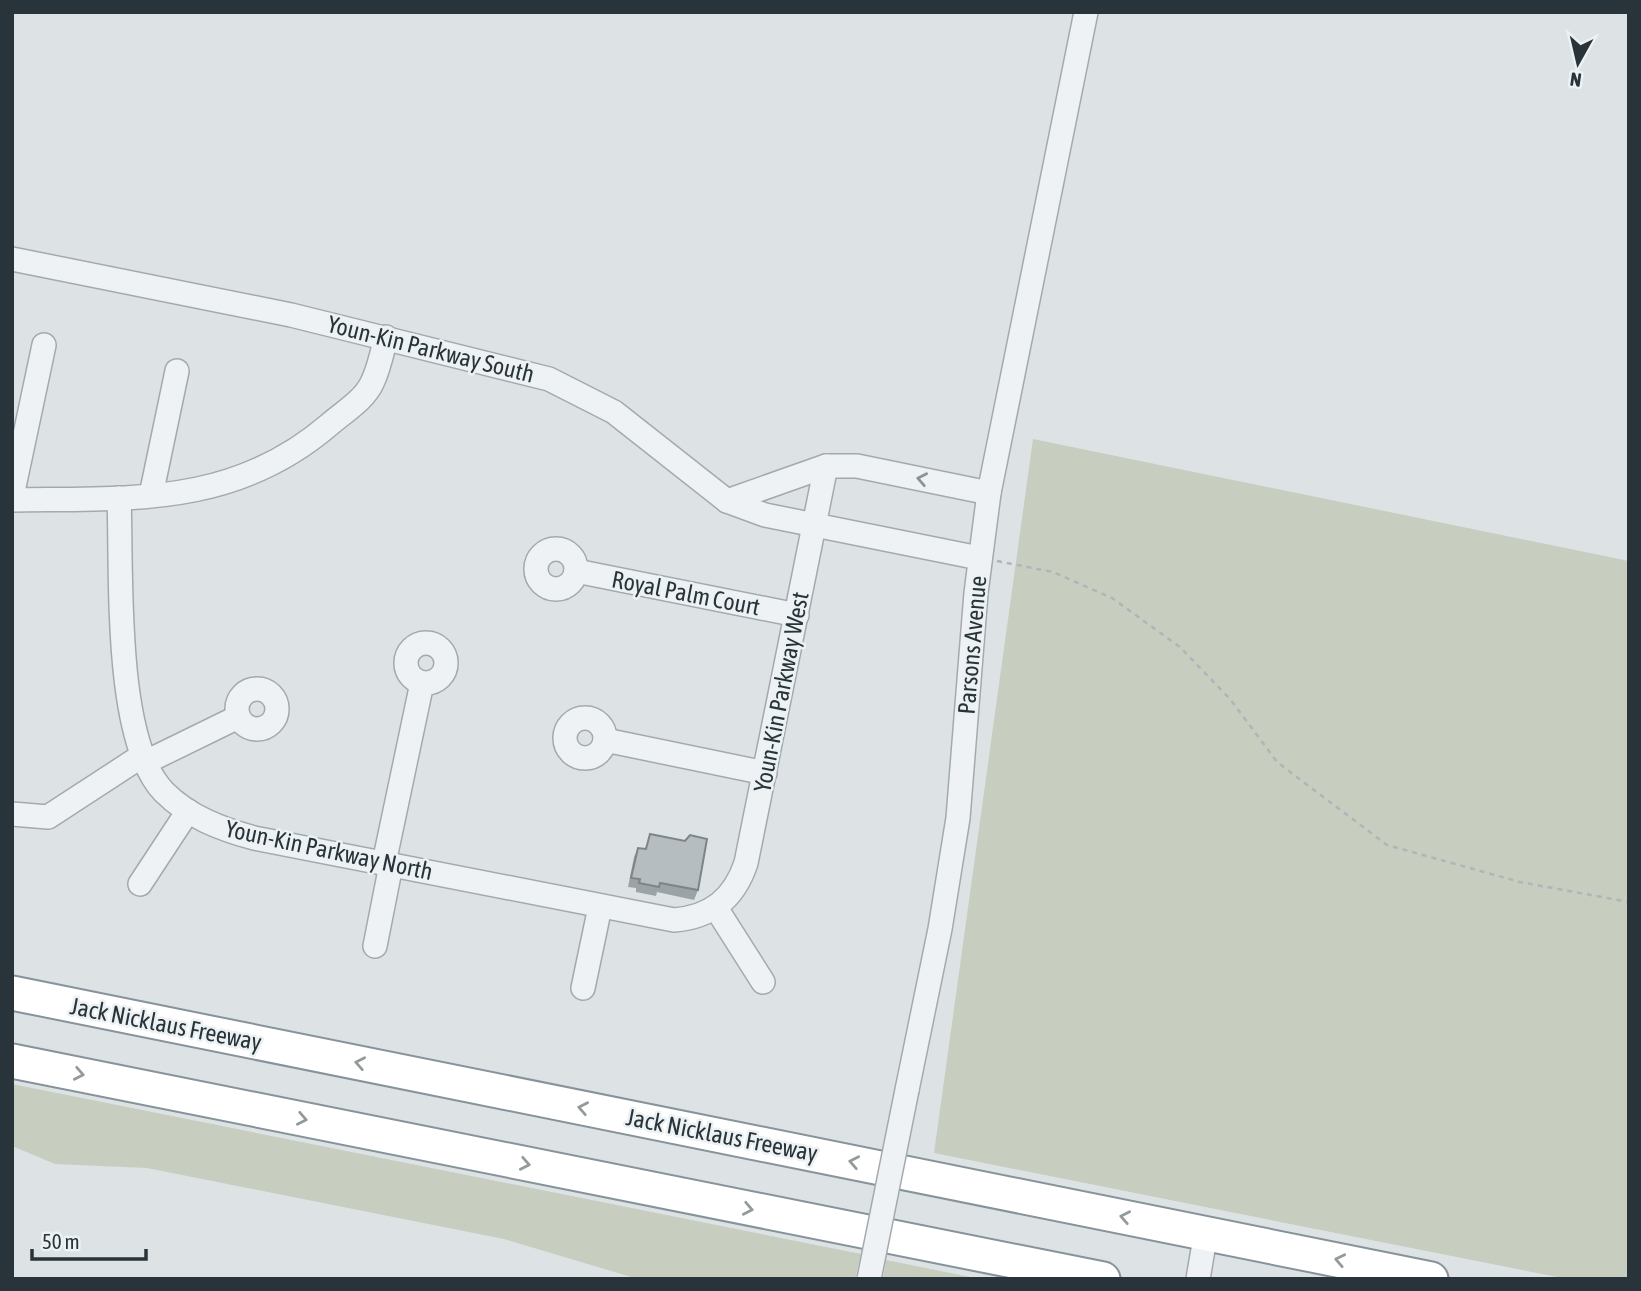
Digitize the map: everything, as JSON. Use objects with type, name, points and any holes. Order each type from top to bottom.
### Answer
[{"type":"highway","name":"Jack Nicklaus Freeway","points":[[12,993],[1431,1279]]},
{"type":"highway","points":[[12,1061],[1103,1279]]},
{"type":"street","name":"Parsons Avenue","points":[[869,1279],[940,929],[956,831],[979,558],[989,493],[1086,12]]},
{"type":"street","name":"Youn-Kin Parkway South","points":[[12,259],[264,309],[512,367],[584,394],[623,418],[727,501],[765,515],[979,558]]},
{"type":"street","points":[[44,345],[12,498],[119,498],[186,493],[237,480],[275,465],[361,398],[371,385],[386,337]]},
{"type":"street","points":[[151,495],[177,371]]},
{"type":"street","points":[[727,501],[825,466],[857,467],[989,493]]},
{"type":"street","name":"Youn-Kin Parkway West","points":[[716,908],[735,889],[742,876],[797,615],[825,466]]},
{"type":"street","name":"Youn-Kin Parkway North","points":[[119,498],[127,690],[145,758],[163,790],[188,810],[222,829],[600,907],[674,920],[704,915],[716,908]]},
{"type":"street","name":"Royal Palm Court","points":[[576,571],[797,615]]},
{"type":"street","points":[[375,946],[422,683]]},
{"type":"street","points":[[12,814],[48,817],[145,758],[239,717]]},
{"type":"street","points":[[605,740],[765,773]]},
{"type":"street","points":[[140,884],[188,810]]},
{"type":"street","points":[[583,988],[600,907]]},
{"type":"street","points":[[716,908],[763,982]]},
{"type":"street","points":[[1198,1279],[1206,1232]]},
{"type":"path","points":[[979,558],[1053,572],[1112,598],[1180,647],[1230,699],[1277,762],[1387,845],[1520,882],[1629,902]]},
{"type":"green space","points":[[1033,439],[1629,561],[1629,1279],[1567,1279],[934,1153]]},
{"type":"green space","points":[[12,1084],[861,1254],[855,1279],[638,1279],[504,1239],[147,1168],[55,1164],[12,1146]]},
{"type":"green space","points":[[886,1260],[980,1279],[883,1279]]},
{"type":"building","points":[[650,834],[685,841],[690,835],[707,839],[698,890],[660,883],[659,887],[639,883],[640,879],[631,878],[638,848],[646,849]]}]
